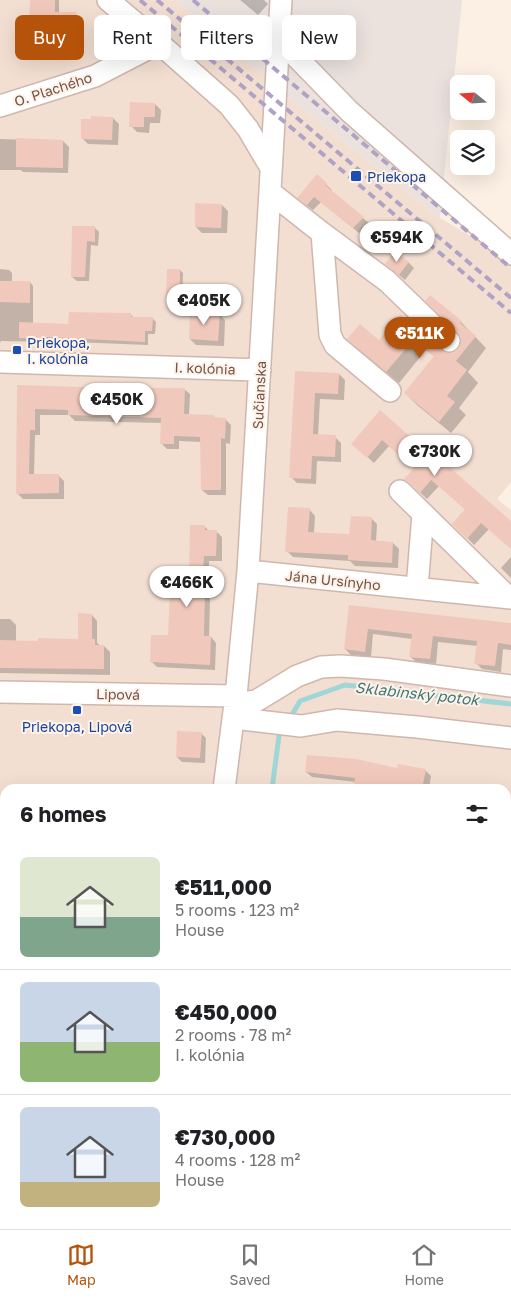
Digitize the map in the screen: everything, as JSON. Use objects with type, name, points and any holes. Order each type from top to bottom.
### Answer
[{"type":"street","points":[[108,0],[126,15]]},
{"type":"street","name":"Sučianska","points":[[225,784],[239,710],[281,0]]},
{"type":"street","points":[[280,39],[349,112],[511,254]]},
{"type":"street","points":[[171,54],[229,105],[248,128],[271,168]]},
{"type":"street","name":"O. Plachého","points":[[0,106],[94,76],[126,60]]},
{"type":"street","points":[[270,192],[387,281],[449,341]]},
{"type":"street","points":[[322,233],[330,335],[335,345],[390,391]]},
{"type":"street","name":"I. kolónia","points":[[0,362],[260,370]]},
{"type":"street","name":"Jána Ursínyho","points":[[400,491],[510,598]]},
{"type":"street","points":[[418,588],[423,514]]},
{"type":"street","name":"Jána Ursínyho","points":[[248,571],[510,598]]},
{"type":"street","points":[[239,710],[297,676],[321,667],[342,666],[384,669],[511,686]]},
{"type":"street","name":"Lipová","points":[[0,692],[239,710]]},
{"type":"street","points":[[239,710],[300,726],[337,720],[511,738]]},
{"type":"shaded area","points":[[0,0],[176,0],[193,15],[181,15],[181,60],[246,60],[298,105],[440,218],[511,260],[511,482],[497,499],[511,510],[511,784],[0,784]]},
{"type":"shaded area","points":[[176,0],[462,0],[454,75],[450,75],[450,119],[440,218],[298,105],[246,60],[272,60],[272,15],[193,15]]},
{"type":"building","points":[[30,0],[55,0],[55,12],[76,12],[76,15],[29,15]]},
{"type":"building","points":[[130,102],[155,103],[155,117],[144,117],[144,127],[129,127]]},
{"type":"building","points":[[91,116],[113,117],[112,140],[81,139],[81,119],[91,119]]},
{"type":"building","points":[[16,138],[63,140],[63,168],[16,167]]},
{"type":"building","points":[[317,174],[327,183],[325,185],[364,217],[353,228],[314,197],[307,205],[297,198]]},
{"type":"building","points":[[195,203],[222,204],[221,228],[195,227]]},
{"type":"building","points":[[72,226],[95,226],[95,242],[87,241],[85,277],[71,277]]},
{"type":"building","points":[[395,251],[409,262],[399,275],[385,264]]},
{"type":"building","points":[[167,269],[180,269],[180,300],[166,300]]},
{"type":"building","points":[[0,281],[30,281],[30,303],[0,302]]},
{"type":"building","points":[[430,295],[462,321],[460,323],[476,336],[456,361],[467,370],[447,396],[455,402],[439,422],[404,393],[434,356],[414,339],[386,372],[347,339],[360,324],[379,340],[400,315],[408,322],[409,320],[441,350],[446,353],[453,353],[458,350],[461,344],[461,337],[425,301]]},
{"type":"building","points":[[190,311],[220,313],[218,341],[189,339]]},
{"type":"building","points":[[69,312],[131,313],[131,317],[153,317],[152,331],[145,331],[145,342],[45,337],[45,339],[19,338],[19,322],[68,324]]},
{"type":"building","points":[[295,371],[339,373],[338,394],[315,393],[313,434],[336,435],[335,457],[312,456],[311,479],[289,478]]},
{"type":"building","points":[[17,385],[185,388],[184,414],[214,415],[213,417],[226,418],[225,439],[221,438],[221,490],[201,490],[200,437],[174,436],[174,444],[160,444],[161,418],[68,415],[68,410],[35,409],[35,430],[30,430],[29,474],[59,474],[59,493],[16,494]]},
{"type":"building","points":[[380,410],[428,452],[430,450],[511,521],[511,549],[481,523],[467,539],[452,524],[465,509],[431,480],[420,493],[404,479],[414,468],[382,440],[367,458],[351,444]]},
{"type":"building","points":[[288,507],[310,508],[308,532],[349,534],[351,516],[372,517],[371,540],[393,542],[392,563],[348,560],[348,555],[285,552]]},
{"type":"building","points":[[190,525],[205,525],[205,530],[217,530],[216,556],[204,556],[202,591],[205,592],[204,636],[211,636],[210,665],[150,662],[151,635],[168,635],[170,591],[167,590],[167,570],[189,571]]},
{"type":"building","points":[[349,605],[511,623],[511,645],[498,643],[495,666],[474,664],[477,641],[433,636],[430,659],[409,657],[412,634],[368,629],[365,652],[344,649]]},
{"type":"building","points":[[78,613],[92,614],[92,639],[95,639],[95,645],[104,645],[104,669],[0,668],[0,640],[38,641],[38,638],[78,639]]},
{"type":"building","points":[[177,731],[202,732],[200,758],[176,757]]},
{"type":"building","points":[[307,755],[356,759],[397,768],[398,764],[426,769],[423,784],[354,784],[355,778],[305,772]]},
{"type":"waterway","name":"Sklabinský potok","points":[[289,720],[300,701],[345,685],[511,704]]},
{"type":"waterway","name":"Sklabinský potok","points":[[273,784],[279,736],[283,729]]},
{"type":"railway","points":[[140,0],[511,313]]},
{"type":"railway","points":[[157,0],[511,298]]},
{"type":"railway","points":[[193,0],[511,268]]},
{"type":"place","name":"Priekopa","points":[[356,176]]},
{"type":"place","name":"Priekopa, I. kolónia","points":[[17,350]]},
{"type":"place","name":"Priekopa, Lipová","points":[[77,710]]}]
